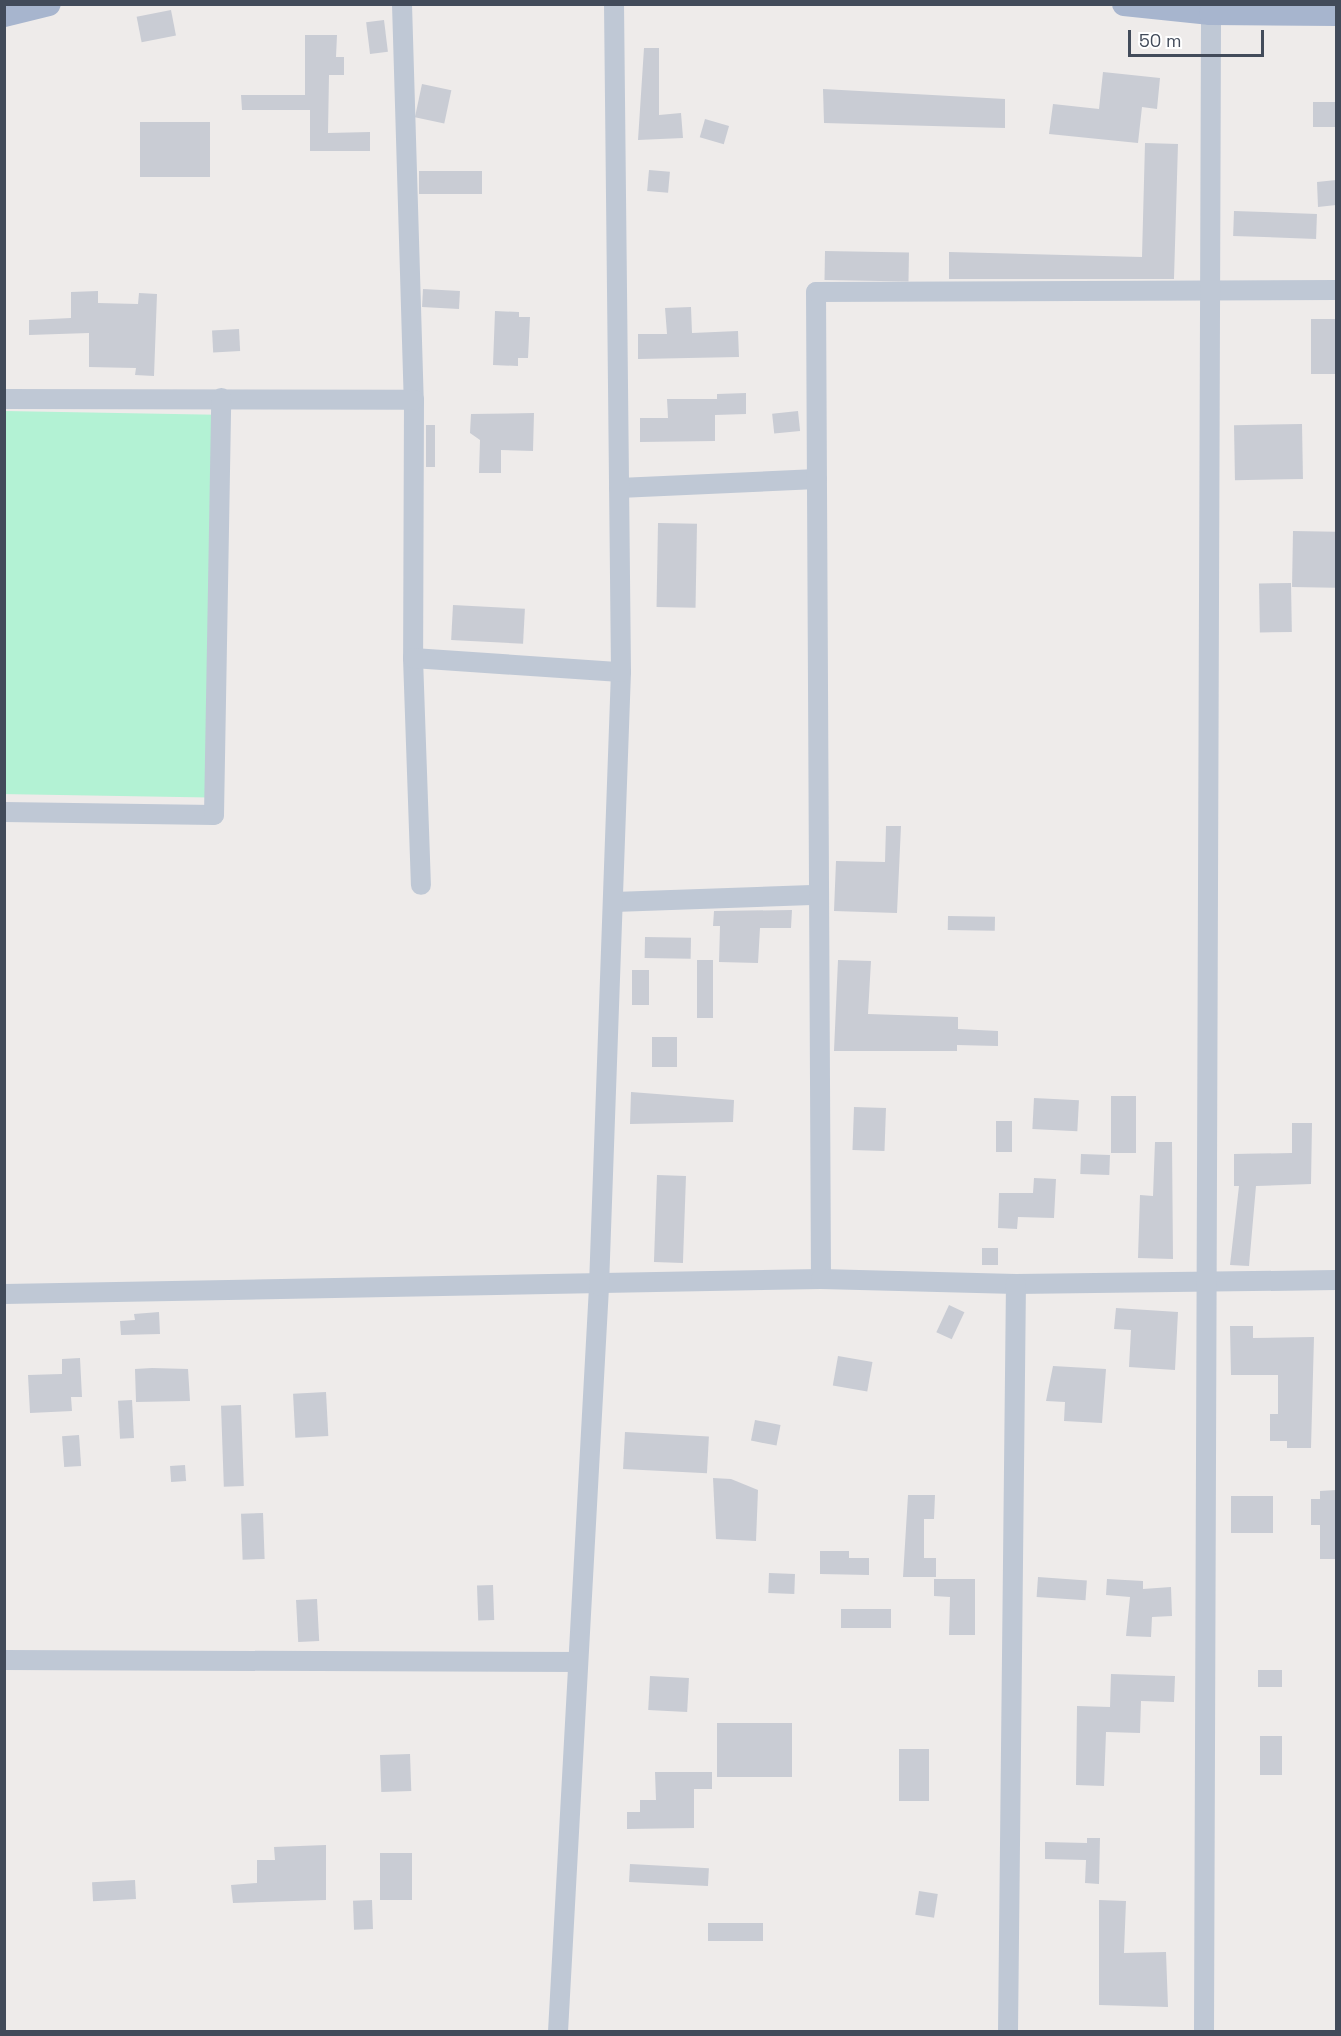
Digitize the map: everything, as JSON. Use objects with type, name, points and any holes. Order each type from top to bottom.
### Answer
[{"type":"main road","points":[[12,11],[49,4]]},
{"type":"main road","points":[[1124,4],[1336,15]]},
{"type":"street","points":[[402,4],[414,400],[413,658],[421,885]]},
{"type":"street","points":[[558,2031],[599,1286],[621,672],[614,4]]},
{"type":"street","points":[[1204,2031],[1209,1283],[1211,9]]},
{"type":"street","points":[[821,1279],[816,292],[1336,290]]},
{"type":"street","points":[[4,812],[214,815],[221,398]]},
{"type":"street","points":[[4,399],[414,400]]},
{"type":"street","points":[[619,488],[817,479]]},
{"type":"street","points":[[413,658],[621,672]]},
{"type":"street","points":[[614,902],[819,895]]},
{"type":"street","points":[[4,1294],[599,1286],[821,1279],[1016,1284],[1336,1280]]},
{"type":"street","points":[[1008,2031],[1016,1284]]},
{"type":"street","points":[[4,1660],[578,1662]]},
{"type":"green space","points":[[5,411],[216,415],[209,798],[4,794]]},
{"type":"building","points":[[171,10],[176,36],[142,42],[137,17]]},
{"type":"building","points":[[384,20],[388,52],[370,54],[366,22]]},
{"type":"building","points":[[305,35],[337,35],[336,57],[344,57],[344,75],[329,75],[328,133],[370,132],[370,151],[310,151],[310,110],[242,110],[241,95],[305,95]]},
{"type":"building","points":[[644,48],[659,48],[659,115],[681,113],[683,138],[638,140]]},
{"type":"building","points":[[1103,72],[1160,78],[1157,109],[1142,107],[1138,143],[1049,134],[1053,104],[1099,109]]},
{"type":"building","points":[[422,84],[451,90],[444,123],[415,117]]},
{"type":"building","points":[[823,89],[1005,99],[1005,128],[824,123]]},
{"type":"building","points":[[1313,102],[1336,102],[1336,127],[1313,127]]},
{"type":"building","points":[[705,119],[729,126],[724,144],[700,137]]},
{"type":"building","points":[[140,122],[210,122],[210,177],[140,177]]},
{"type":"building","points":[[1145,143],[1178,144],[1174,279],[949,279],[949,252],[1142,257]]},
{"type":"building","points":[[649,170],[670,172],[668,193],[647,191]]},
{"type":"building","points":[[419,171],[482,171],[482,194],[419,194]]},
{"type":"building","points":[[1336,180],[1336,205],[1318,207],[1317,182]]},
{"type":"building","points":[[1234,211],[1317,214],[1316,239],[1233,236]]},
{"type":"building","points":[[825,251],[909,252],[908,281],[824,280]]},
{"type":"building","points":[[423,289],[460,291],[459,309],[422,307]]},
{"type":"building","points":[[98,291],[98,303],[138,304],[139,293],[157,294],[154,376],[135,375],[136,368],[89,367],[89,333],[29,335],[29,320],[71,318],[71,292]]},
{"type":"building","points":[[691,307],[692,333],[738,331],[739,357],[638,359],[638,334],[667,334],[665,308]]},
{"type":"building","points":[[495,311],[519,312],[519,317],[530,317],[528,358],[518,358],[518,366],[493,365]]},
{"type":"building","points":[[1311,319],[1336,319],[1336,374],[1311,374]]},
{"type":"building","points":[[239,329],[240,351],[213,352],[212,330]]},
{"type":"building","points":[[746,393],[746,414],[715,415],[715,441],[640,442],[640,418],[668,418],[667,399],[717,399],[717,394]]},
{"type":"building","points":[[798,411],[800,431],[774,434],[772,414]]},
{"type":"building","points":[[534,413],[533,451],[501,450],[501,473],[479,473],[480,440],[470,433],[471,414]]},
{"type":"building","points":[[1302,424],[1303,479],[1235,480],[1234,425]]},
{"type":"building","points":[[426,425],[435,425],[435,467],[426,467]]},
{"type":"building","points":[[658,523],[697,524],[696,608],[657,607]]},
{"type":"building","points":[[1293,531],[1336,532],[1335,588],[1292,587]]},
{"type":"building","points":[[1291,583],[1292,632],[1260,633],[1259,584]]},
{"type":"building","points":[[453,605],[525,609],[523,644],[451,640]]},
{"type":"building","points":[[886,826],[901,826],[897,913],[834,911],[836,861],[885,862]]},
{"type":"building","points":[[792,910],[791,928],[760,928],[758,963],[719,962],[720,926],[713,926],[714,911]]},
{"type":"building","points":[[948,916],[995,917],[995,931],[948,930]]},
{"type":"building","points":[[645,937],[691,938],[691,959],[645,958]]},
{"type":"building","points":[[697,960],[713,960],[713,1018],[697,1018]]},
{"type":"building","points":[[838,960],[871,961],[868,1014],[958,1017],[958,1029],[998,1031],[998,1046],[957,1045],[957,1051],[834,1051]]},
{"type":"building","points":[[632,970],[649,970],[649,1005],[632,1005]]},
{"type":"building","points":[[652,1037],[677,1037],[677,1067],[652,1067]]},
{"type":"building","points":[[631,1092],[734,1100],[733,1122],[630,1124]]},
{"type":"building","points":[[1111,1096],[1136,1096],[1136,1153],[1111,1153]]},
{"type":"building","points":[[1034,1098],[1079,1100],[1077,1131],[1032,1129]]},
{"type":"building","points":[[854,1107],[886,1108],[884,1151],[852,1150]]},
{"type":"building","points":[[996,1121],[1012,1121],[1012,1152],[996,1152]]},
{"type":"building","points":[[1292,1123],[1312,1123],[1311,1184],[1256,1186],[1249,1266],[1230,1265],[1239,1186],[1234,1186],[1234,1154],[1292,1153]]},
{"type":"building","points":[[1155,1142],[1172,1142],[1173,1259],[1138,1258],[1140,1195],[1153,1196]]},
{"type":"building","points":[[1081,1154],[1110,1155],[1109,1175],[1080,1174]]},
{"type":"building","points":[[657,1175],[686,1176],[683,1263],[654,1262]]},
{"type":"building","points":[[1034,1178],[1056,1179],[1054,1218],[1018,1217],[1017,1229],[998,1228],[999,1193],[1033,1193]]},
{"type":"building","points":[[982,1248],[998,1248],[998,1265],[982,1265]]},
{"type":"building","points":[[949,1305],[964,1312],[952,1339],[936,1332]]},
{"type":"building","points":[[1116,1308],[1178,1312],[1175,1370],[1129,1367],[1131,1330],[1114,1329]]},
{"type":"building","points":[[159,1312],[160,1334],[121,1335],[120,1321],[135,1320],[134,1314]]},
{"type":"building","points":[[1230,1326],[1253,1326],[1253,1338],[1314,1337],[1311,1448],[1287,1448],[1287,1441],[1270,1441],[1270,1414],[1278,1414],[1278,1375],[1231,1375]]},
{"type":"building","points":[[838,1356],[872,1362],[867,1392],[833,1386]]},
{"type":"building","points":[[80,1358],[82,1397],[71,1397],[72,1411],[30,1413],[28,1375],[62,1374],[62,1359]]},
{"type":"building","points":[[1053,1366],[1106,1369],[1102,1423],[1064,1421],[1065,1402],[1046,1401]]},
{"type":"building","points":[[135,1369],[188,1369],[190,1401],[136,1402]]},
{"type":"building","points":[[326,1392],[328,1436],[295,1438],[293,1394]]},
{"type":"building","points":[[132,1400],[134,1438],[120,1439],[118,1401]]},
{"type":"building","points":[[241,1405],[244,1486],[224,1487],[221,1406]]},
{"type":"building","points":[[755,1420],[781,1425],[777,1446],[751,1441]]},
{"type":"building","points":[[625,1432],[709,1436],[707,1473],[623,1469]]},
{"type":"building","points":[[79,1435],[81,1466],[64,1467],[62,1436]]},
{"type":"building","points":[[185,1465],[186,1481],[171,1482],[170,1466]]},
{"type":"building","points":[[713,1478],[731,1479],[758,1490],[756,1541],[716,1539]]},
{"type":"building","points":[[1336,1490],[1336,1559],[1320,1559],[1320,1525],[1311,1525],[1311,1499],[1320,1499],[1320,1491]]},
{"type":"building","points":[[908,1495],[935,1495],[934,1519],[924,1519],[924,1558],[936,1558],[936,1577],[903,1577]]},
{"type":"building","points":[[1231,1496],[1273,1496],[1273,1533],[1231,1533]]},
{"type":"building","points":[[263,1513],[265,1559],[243,1560],[241,1514]]},
{"type":"building","points":[[820,1551],[849,1551],[849,1558],[869,1558],[869,1575],[820,1574]]},
{"type":"building","points":[[769,1573],[795,1574],[794,1594],[768,1593]]},
{"type":"building","points":[[1038,1577],[1087,1580],[1085,1600],[1037,1597]]},
{"type":"building","points":[[934,1579],[975,1579],[975,1635],[949,1635],[950,1597],[934,1596]]},
{"type":"building","points":[[1107,1579],[1143,1581],[1143,1589],[1171,1587],[1172,1616],[1152,1617],[1151,1637],[1126,1636],[1130,1597],[1106,1595]]},
{"type":"building","points":[[493,1585],[494,1620],[478,1621],[477,1586]]},
{"type":"building","points":[[317,1599],[319,1641],[298,1642],[296,1600]]},
{"type":"building","points":[[841,1609],[891,1609],[891,1628],[841,1628]]},
{"type":"building","points":[[1258,1670],[1282,1670],[1282,1687],[1258,1687]]},
{"type":"building","points":[[1111,1674],[1175,1676],[1174,1702],[1141,1701],[1140,1733],[1106,1732],[1104,1786],[1076,1785],[1077,1706],[1110,1707]]},
{"type":"building","points":[[650,1676],[689,1678],[687,1712],[648,1710]]},
{"type":"building","points":[[717,1723],[792,1723],[792,1777],[717,1777]]},
{"type":"building","points":[[1260,1736],[1282,1736],[1282,1775],[1260,1775]]},
{"type":"building","points":[[899,1749],[929,1749],[929,1801],[899,1801]]},
{"type":"building","points":[[410,1754],[411,1791],[381,1792],[380,1755]]},
{"type":"building","points":[[655,1772],[712,1772],[712,1789],[694,1789],[694,1828],[627,1829],[627,1812],[640,1812],[640,1800],[656,1800]]},
{"type":"building","points":[[1087,1838],[1100,1838],[1099,1884],[1085,1883],[1086,1860],[1045,1859],[1045,1842],[1087,1843]]},
{"type":"building","points":[[326,1845],[326,1900],[233,1903],[231,1885],[257,1883],[257,1860],[275,1860],[274,1847]]},
{"type":"building","points":[[380,1853],[412,1853],[412,1900],[380,1900]]},
{"type":"building","points":[[630,1864],[709,1868],[708,1886],[629,1882]]},
{"type":"building","points":[[135,1880],[136,1899],[93,1901],[92,1882]]},
{"type":"building","points":[[919,1891],[938,1894],[934,1918],[915,1915]]},
{"type":"building","points":[[372,1900],[373,1929],[354,1930],[353,1901]]},
{"type":"building","points":[[1099,1900],[1126,1901],[1124,1953],[1166,1952],[1168,2007],[1099,2005]]},
{"type":"building","points":[[708,1923],[763,1923],[763,1941],[708,1941]]}]
